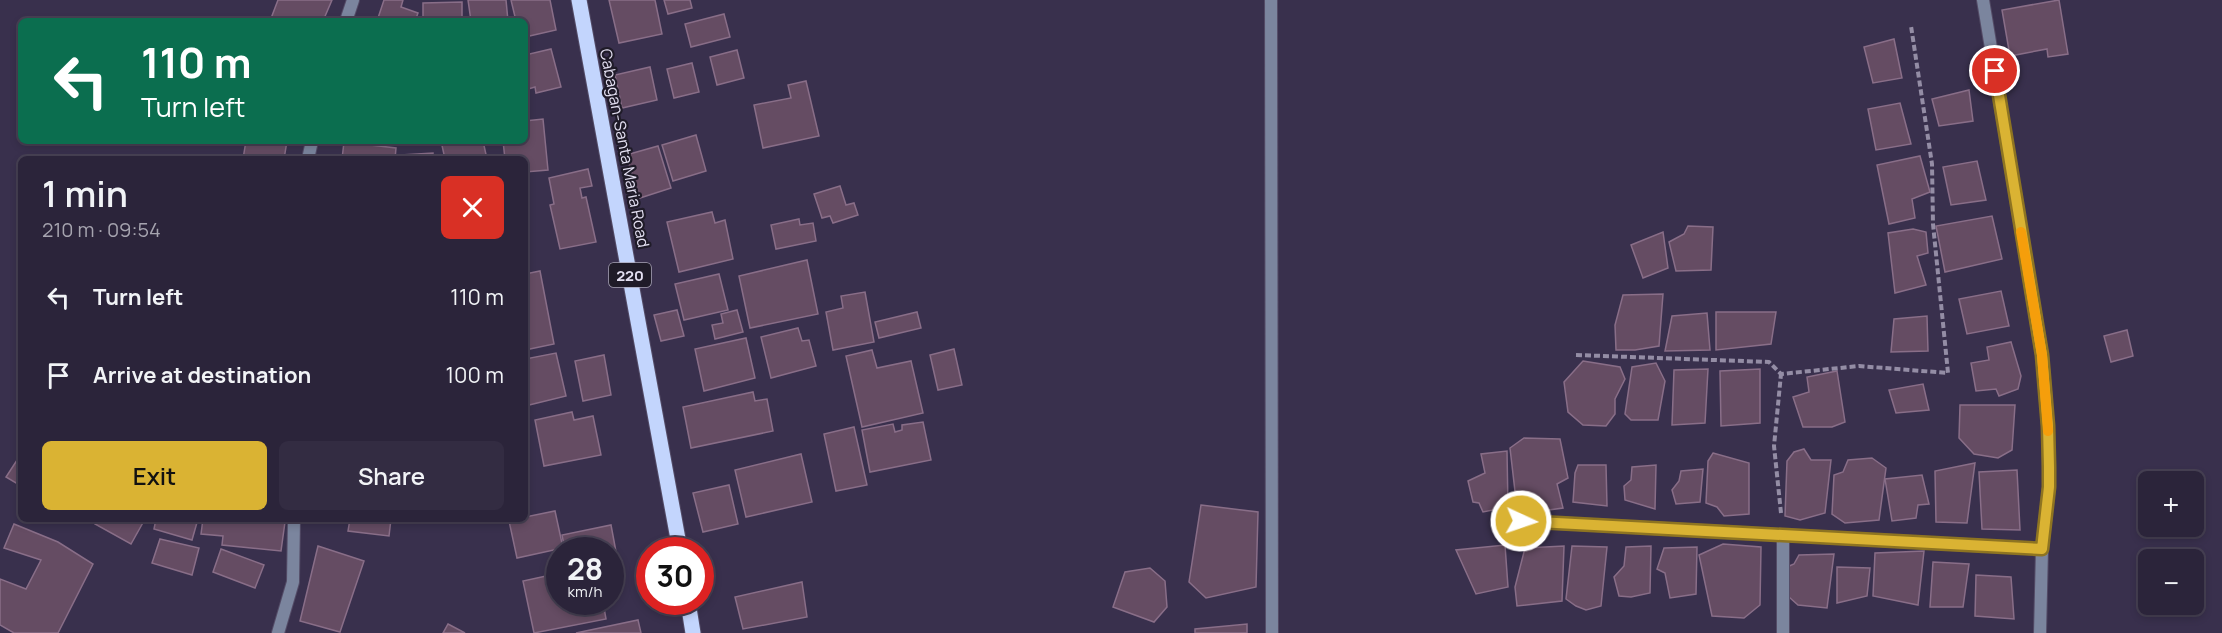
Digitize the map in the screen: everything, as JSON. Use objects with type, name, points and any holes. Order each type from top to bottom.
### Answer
[{"type":"main road","name":"Cabagan-Santa Maria Road","points":[[579,0],[679,537]]},
{"type":"main road","points":[[690,615],[693,633]]},
{"type":"street","points":[[347,18],[353,0]]},
{"type":"street","points":[[1271,0],[1272,633]]},
{"type":"street","points":[[1983,0],[2042,355],[2048,426],[2049,487],[2042,549],[2040,633]]},
{"type":"street","points":[[1521,521],[2042,549]]},
{"type":"street","points":[[278,633],[293,582],[294,522]]},
{"type":"street","points":[[1783,536],[1783,633]]},
{"type":"path","points":[[1781,374],[1859,366],[1948,373],[1933,224],[1932,164],[1911,26]]},
{"type":"path","points":[[1576,355],[1769,362],[1781,374]]},
{"type":"path","points":[[1781,374],[1774,446],[1783,536]]},
{"type":"building","points":[[278,0],[332,0],[324,18],[271,18]]},
{"type":"building","points":[[384,0],[403,0],[401,7],[418,13],[416,18],[378,18]]},
{"type":"building","points":[[468,0],[506,0],[508,18],[471,18]]},
{"type":"building","points":[[511,0],[550,0],[556,30],[528,36],[528,18],[515,18]]},
{"type":"building","points":[[609,0],[655,0],[662,34],[619,43]]},
{"type":"building","points":[[664,0],[690,0],[692,8],[668,14]]},
{"type":"building","points":[[2059,0],[2068,54],[2048,57],[2047,49],[2010,56],[2002,10]]},
{"type":"building","points":[[462,2],[462,18],[423,18],[423,3]]},
{"type":"building","points":[[724,14],[730,37],[691,47],[685,24]]},
{"type":"building","points":[[1894,39],[1902,78],[1873,83],[1864,47]]},
{"type":"building","points":[[551,49],[561,87],[536,93],[535,87],[528,89],[528,54]]},
{"type":"building","points":[[737,50],[744,78],[717,85],[710,57]]},
{"type":"building","points":[[692,63],[699,92],[674,98],[667,69]]},
{"type":"building","points":[[650,67],[657,100],[622,108],[615,75]]},
{"type":"building","points":[[806,81],[819,136],[763,148],[754,105],[791,98],[788,85]]},
{"type":"building","points":[[1969,90],[1973,121],[1939,126],[1932,99]]},
{"type":"building","points":[[1900,103],[1911,144],[1876,150],[1868,109]]},
{"type":"building","points":[[543,119],[548,170],[528,172],[528,156],[505,156],[503,144],[528,144],[528,121]]},
{"type":"building","points":[[696,135],[706,171],[673,181],[662,145]]},
{"type":"building","points":[[246,144],[286,144],[284,156],[244,156]]},
{"type":"building","points":[[344,144],[396,148],[395,156],[342,156]]},
{"type":"building","points":[[442,144],[484,144],[486,156],[444,156]]},
{"type":"building","points":[[658,146],[671,188],[640,198],[626,155]]},
{"type":"building","points":[[433,153],[433,156],[401,155]]},
{"type":"building","points":[[1920,156],[1930,192],[1912,199],[1915,218],[1889,224],[1877,165]]},
{"type":"building","points":[[1977,161],[1986,200],[1951,205],[1943,167]]},
{"type":"building","points":[[588,169],[592,186],[580,188],[582,198],[586,197],[596,242],[560,249],[550,205],[554,204],[549,178]]},
{"type":"building","points":[[840,186],[846,205],[854,203],[858,215],[833,223],[830,216],[822,218],[814,194]]},
{"type":"building","points":[[712,212],[715,223],[725,220],[733,259],[679,272],[667,222]]},
{"type":"building","points":[[1992,216],[2002,259],[1945,272],[1936,226]]},
{"type":"building","points":[[799,219],[800,225],[813,223],[816,241],[776,249],[771,225]]},
{"type":"building","points":[[1688,226],[1713,227],[1711,270],[1676,271],[1669,242],[1684,234]]},
{"type":"building","points":[[1913,229],[1926,232],[1928,253],[1917,256],[1926,285],[1895,293],[1888,233]]},
{"type":"building","points":[[1663,232],[1668,268],[1643,278],[1631,245]]},
{"type":"building","points":[[807,260],[818,314],[750,328],[739,276]]},
{"type":"building","points":[[540,271],[554,344],[528,349],[528,273]]},
{"type":"building","points":[[719,274],[728,310],[684,320],[675,284]]},
{"type":"building","points":[[2001,291],[2009,326],[1967,334],[1959,299]]},
{"type":"building","points":[[865,292],[874,342],[833,350],[826,312],[843,308],[841,296]]},
{"type":"building","points":[[1663,294],[1659,346],[1616,350],[1615,325],[1623,295]]},
{"type":"building","points":[[677,310],[684,336],[661,341],[654,315]]},
{"type":"building","points":[[737,310],[743,332],[715,339],[712,325],[723,323],[721,314]]},
{"type":"building","points":[[917,312],[921,328],[879,338],[875,322]]},
{"type":"building","points":[[1716,312],[1776,312],[1771,344],[1716,350]]},
{"type":"building","points":[[1707,313],[1710,350],[1665,351],[1672,316]]},
{"type":"building","points":[[1927,316],[1928,351],[1891,352],[1894,319]]},
{"type":"building","points":[[798,328],[802,341],[809,340],[816,366],[771,378],[761,337]]},
{"type":"building","points":[[2127,330],[2133,356],[2111,362],[2104,336]]},
{"type":"building","points":[[746,338],[755,378],[704,391],[695,349]]},
{"type":"building","points":[[2011,342],[2021,376],[2018,389],[1999,396],[1996,389],[1976,391],[1971,363],[1989,360],[1987,347]]},
{"type":"building","points":[[954,349],[962,385],[938,390],[930,355]]},
{"type":"building","points":[[872,350],[877,368],[911,361],[923,413],[862,427],[846,356]]},
{"type":"building","points":[[556,353],[566,396],[528,405],[528,358]]},
{"type":"building","points":[[604,355],[611,395],[583,401],[575,361]]},
{"type":"building","points":[[1583,361],[1620,367],[1625,379],[1615,399],[1615,414],[1606,426],[1583,425],[1568,412],[1564,382]]},
{"type":"building","points":[[1656,363],[1665,381],[1658,420],[1631,420],[1625,414],[1632,367]]},
{"type":"building","points":[[1708,369],[1705,423],[1672,425],[1674,370]]},
{"type":"building","points":[[1760,369],[1760,423],[1721,426],[1720,371]]},
{"type":"building","points":[[1837,371],[1845,422],[1832,427],[1803,427],[1793,397],[1809,392],[1807,377]]},
{"type":"building","points":[[1923,384],[1929,410],[1896,413],[1889,390]]},
{"type":"building","points":[[753,392],[755,401],[767,399],[773,431],[691,448],[683,407]]},
{"type":"building","points":[[1960,405],[2015,405],[2012,450],[1998,458],[1974,454],[1959,438]]},
{"type":"building","points":[[572,412],[574,420],[593,416],[601,455],[544,466],[535,420]]},
{"type":"building","points":[[923,422],[931,460],[870,472],[862,430],[893,424],[895,432],[902,430],[902,425]]},
{"type":"building","points":[[854,427],[867,485],[836,491],[824,434]]},
{"type":"building","points":[[1524,438],[1560,439],[1568,478],[1557,484],[1563,508],[1541,511],[1516,500],[1510,448]]},
{"type":"building","points":[[1804,449],[1811,460],[1831,460],[1825,513],[1800,520],[1785,516],[1787,461],[1794,452]]},
{"type":"building","points":[[1507,451],[1508,507],[1483,512],[1479,503],[1473,502],[1468,481],[1485,473],[1481,454]]},
{"type":"building","points":[[1713,453],[1749,463],[1749,514],[1724,516],[1717,507],[1706,503],[1708,461]]},
{"type":"building","points":[[801,454],[812,502],[746,517],[735,470]]},
{"type":"building","points":[[1872,458],[1886,468],[1879,520],[1845,523],[1832,514],[1834,475],[1843,472],[1848,460]]},
{"type":"building","points":[[18,459],[18,484],[6,477]]},
{"type":"building","points":[[1975,463],[1967,523],[1936,522],[1935,471]]},
{"type":"building","points":[[1578,465],[1606,465],[1607,506],[1573,502],[1575,473]]},
{"type":"building","points":[[1656,465],[1655,509],[1625,500],[1624,486],[1631,480],[1632,467]]},
{"type":"building","points":[[1703,469],[1700,502],[1676,504],[1672,490],[1679,481],[1681,471]]},
{"type":"building","points":[[2017,470],[2020,530],[1982,529],[1979,472]]},
{"type":"building","points":[[1922,475],[1929,504],[1918,505],[1916,518],[1892,521],[1885,479]]},
{"type":"building","points":[[729,485],[738,524],[703,532],[693,493]]},
{"type":"building","points":[[1201,505],[1258,512],[1256,587],[1206,598],[1189,582]]},
{"type":"building","points":[[555,511],[561,537],[546,537],[546,552],[517,558],[509,522],[528,522],[528,516]]},
{"type":"building","points":[[96,522],[143,522],[131,544],[95,524]]},
{"type":"building","points":[[155,522],[197,522],[192,540],[154,529]]},
{"type":"building","points":[[203,522],[285,522],[281,551],[222,545],[223,536],[201,534]]},
{"type":"building","points":[[350,522],[391,522],[389,536],[348,531]]},
{"type":"building","points":[[14,524],[58,542],[93,564],[58,633],[14,633],[0,625],[0,579],[26,589],[41,560],[4,548]]},
{"type":"building","points":[[611,525],[613,537],[562,537],[562,535]]},
{"type":"building","points":[[160,539],[199,548],[192,575],[152,563]]},
{"type":"building","points":[[1723,544],[1761,547],[1760,605],[1744,618],[1712,616],[1699,555]]},
{"type":"building","points":[[1505,545],[1508,587],[1476,594],[1456,550]]},
{"type":"building","points":[[318,546],[364,561],[340,632],[300,621]]},
{"type":"building","points":[[1564,546],[1562,601],[1517,606],[1515,587],[1525,548]]},
{"type":"building","points":[[1572,546],[1607,547],[1601,606],[1586,610],[1566,599]]},
{"type":"building","points":[[1651,546],[1650,593],[1631,597],[1619,596],[1614,577],[1624,566],[1626,547]]},
{"type":"building","points":[[1697,547],[1696,594],[1670,598],[1665,573],[1657,569],[1664,548]]},
{"type":"building","points":[[221,549],[264,565],[255,588],[213,572]]},
{"type":"building","points":[[1924,551],[1918,605],[1873,596],[1875,553]]},
{"type":"building","points":[[1834,554],[1827,608],[1798,605],[1789,597],[1787,567],[1794,564],[1799,555]]},
{"type":"building","points":[[1933,562],[1969,564],[1963,607],[1930,607]]},
{"type":"building","points":[[1837,567],[1870,568],[1867,596],[1837,603]]},
{"type":"building","points":[[1150,568],[1165,581],[1167,607],[1154,622],[1113,607],[1125,572]]},
{"type":"building","points":[[1976,575],[2011,577],[2014,619],[1975,616]]},
{"type":"building","points":[[546,576],[546,615],[605,615],[606,619],[534,633],[523,581]]},
{"type":"building","points":[[802,582],[807,617],[743,629],[735,597]]},
{"type":"building","points":[[638,620],[641,633],[576,633]]},
{"type":"building","points":[[448,624],[465,633],[443,633]]},
{"type":"building","points":[[1247,624],[1247,633],[1195,633],[1195,629]]},
{"type":"slow traffic","points":[[2021,232],[2042,355],[2048,431]]},
{"type":"route","points":[[1521,521],[2042,549],[2049,487],[2048,426],[2042,355],[1995,71]]}]
